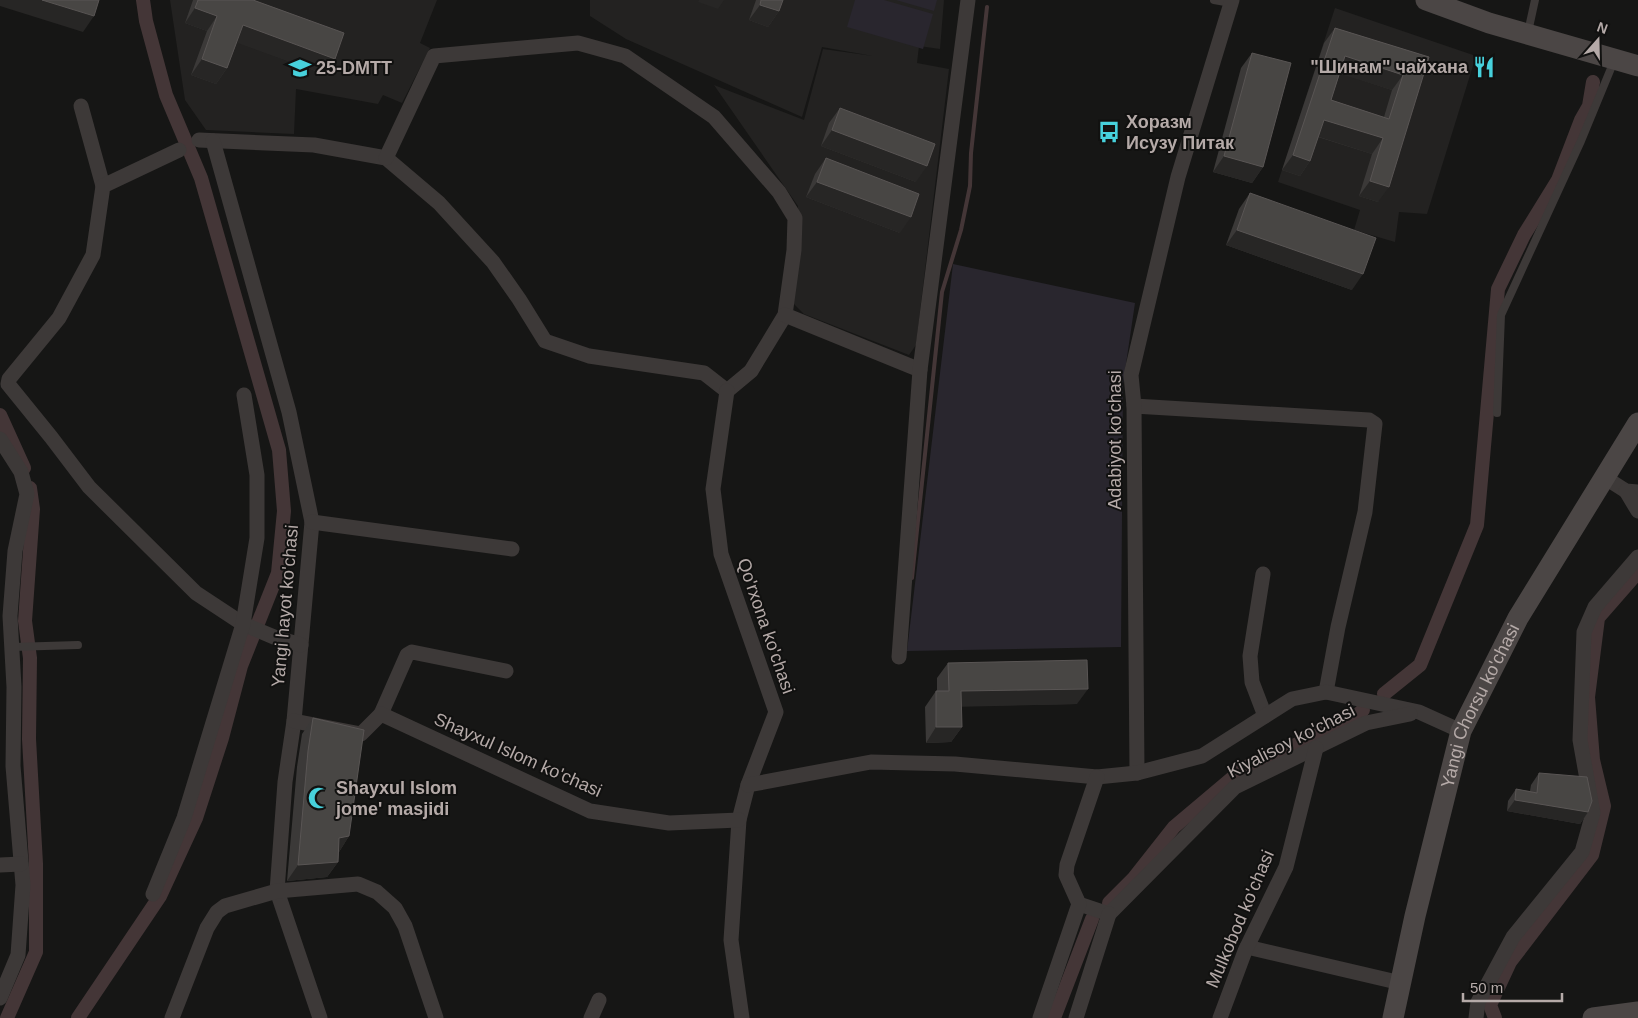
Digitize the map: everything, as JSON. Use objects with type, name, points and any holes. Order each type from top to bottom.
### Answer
[{"type":"main road","points":[[1426,0],[1528,34],[1638,66]]},
{"type":"main road","name":"Yangi Chorsu ko'chasi","points":[[1393,1018],[1461,731],[1518,618],[1638,423]]},
{"type":"main road","points":[[1593,1018],[1625,1014]]},
{"type":"street","points":[[899,657],[920,370],[968,0]]},
{"type":"street","name":"Adabiyot ko'chasi","points":[[1137,773],[1134,406],[1131,375],[1178,177],[1232,1]]},
{"type":"street","points":[[578,43],[625,56],[714,117],[779,192],[795,218],[794,250],[785,315],[751,370],[727,391],[704,374],[589,356],[545,341],[493,262],[439,203],[386,158],[434,56],[578,43]]},
{"type":"street","points":[[80,106],[103,186],[93,256],[59,318],[4,387],[89,487],[136,536],[196,592],[243,624],[274,637],[302,645]]},
{"type":"street","name":"Yangi hayot ko'chasi","points":[[320,1018],[277,891],[286,782],[302,645],[312,522],[289,412],[206,140],[314,146],[386,158]]},
{"type":"street","points":[[103,186],[179,150]]},
{"type":"street","points":[[785,315],[920,370]]},
{"type":"street","name":"Qo'rxona ko'chasi","points":[[727,391],[713,489],[721,554],[776,712],[748,785],[739,820],[731,940],[742,1018]]},
{"type":"street","points":[[152,894],[184,818],[243,624],[257,538],[257,475],[244,395]]},
{"type":"street","points":[[1134,406],[1369,420],[1375,424],[1365,512],[1338,628],[1326,692]]},
{"type":"street","points":[[0,439],[21,472],[27,494],[7,551],[12,647],[7,687],[23,885],[18,955],[0,998]]},
{"type":"street","points":[[1604,478],[1632,491],[1638,511]]},
{"type":"street","points":[[312,522],[512,549]]},
{"type":"street","points":[[1476,1018],[1478,1002],[1514,937],[1582,852],[1593,813],[1580,740],[1584,632],[1595,608],[1638,557]]},
{"type":"street","points":[[1263,574],[1250,656],[1252,682],[1265,716]]},
{"type":"street","points":[[294,721],[361,734],[381,714],[407,655],[412,652],[506,671]]},
{"type":"street","points":[[748,785],[871,762],[955,764],[1097,777],[1137,773],[1202,756],[1292,699],[1326,692],[1419,712],[1461,731]]},
{"type":"street","name":"Kiyalisoy ko'chasi","points":[[1076,1018],[1109,914],[1235,787],[1366,723],[1419,712]]},
{"type":"street","name":"Shayxul Islom ko'chasi","points":[[381,714],[590,811],[669,823],[739,820]]},
{"type":"street","name":"Mulkobod ko'chasi","points":[[1220,1018],[1247,947],[1286,866],[1316,748]]},
{"type":"street","points":[[1040,1018],[1079,904],[1066,876],[1067,865],[1097,777]]},
{"type":"street","points":[[0,865],[21,864]]},
{"type":"street","points":[[172,1018],[207,928],[217,912],[225,906],[277,891],[358,884],[377,892],[395,908],[405,926],[436,1018]]},
{"type":"street","points":[[1079,904],[1109,914]]},
{"type":"street","points":[[1247,947],[1400,983]]},
{"type":"street","points":[[591,1018],[599,1000]]},
{"type":"lane","points":[[1214,0],[1232,1]]},
{"type":"lane","points":[[1528,34],[1535,0]]},
{"type":"lane","points":[[1496,413],[1501,315],[1582,141],[1615,59]]},
{"type":"lane","points":[[12,647],[78,644]]},
{"type":"shaded area","name":"25-DMTT","points":[[170,0],[437,0],[420,43],[430,48],[402,103],[383,95],[378,104],[296,89],[294,134],[206,130],[185,100]]},
{"type":"shaded area","points":[[590,0],[944,0],[940,49],[919,46],[917,63],[949,69],[916,345],[909,355],[804,314],[793,303],[798,206],[714,85],[804,120],[823,49],[873,56],[822,47],[802,117],[626,39],[590,16]]},
{"type":"shaded area","points":[[855,0],[884,0],[933,14],[923,49],[847,27]]},
{"type":"shaded area","points":[[896,0],[937,0],[934,11]]},
{"type":"shaded area","points":[[1335,8],[1476,56],[1427,214],[1399,212],[1395,242],[1354,230],[1360,210],[1278,182]]},
{"type":"shaded area","points":[[953,264],[1135,303],[1123,384],[1121,647],[907,651]]},
{"type":"building","points":[[42,0],[99,0],[94,16]]},
{"type":"building","points":[[198,0],[253,0],[344,33],[335,59],[243,25],[227,68],[202,59],[217,16],[195,8]]},
{"type":"building","points":[[761,0],[783,0],[779,11],[760,5]]},
{"type":"building","points":[[1335,28],[1429,57],[1389,187],[1370,181],[1383,138],[1324,120],[1310,161],[1293,155]],"holes":[[[1345,56],[1403,75],[1389,119],[1331,100]]]},
{"type":"building","points":[[1252,53],[1291,63],[1263,167],[1224,156]]},
{"type":"building","points":[[840,108],[935,144],[927,166],[832,130]]},
{"type":"building","points":[[826,158],[919,194],[911,217],[817,182]]},
{"type":"building","points":[[1250,193],[1376,238],[1363,274],[1237,230]]},
{"type":"building","points":[[1087,660],[1088,689],[961,691],[962,727],[936,727],[936,691],[949,691],[948,663]]},
{"type":"building","name":"Shayxul Islom jome' masjidi","points":[[313,718],[364,730],[349,836],[339,838],[338,862],[298,865],[308,751]]},
{"type":"building","points":[[1539,773],[1587,777],[1592,801],[1588,812],[1515,800],[1516,789],[1537,793]]},
{"type":"waterway","points":[[78,1018],[160,896],[196,818],[222,738],[241,666],[278,573],[284,511],[279,450],[201,178],[166,95],[146,21],[143,0]]},
{"type":"waterway","points":[[912,578],[942,292],[961,230],[970,186],[971,153],[987,7]]},
{"type":"waterway","points":[[1384,694],[1420,665],[1477,525],[1498,289],[1524,235],[1558,180],[1581,120],[1589,106],[1593,82]]},
{"type":"waterway","points":[[0,415],[24,468]]},
{"type":"waterway","points":[[7,1018],[36,952],[36,864],[29,739],[30,658],[25,621],[33,509],[30,488]]},
{"type":"waterway","points":[[1495,1018],[1490,1005],[1510,962],[1592,855],[1604,806],[1593,760],[1588,697],[1598,618],[1638,572]]},
{"type":"waterway","points":[[1109,903],[1133,879],[1174,827],[1244,768],[1353,719],[1363,710]]},
{"type":"waterway","points":[[1054,1018],[1092,919]]},
{"type":"place","name":"\"Шинам\" чайхана","points":[[1484,67]]},
{"type":"place","name":"25-DMTT","points":[[300,68]]},
{"type":"place","name":"Хоразм Исузу Питак","points":[[1109,132]]},
{"type":"place","name":"Shayxul Islom jome' masjidi","points":[[319,798]]}]
